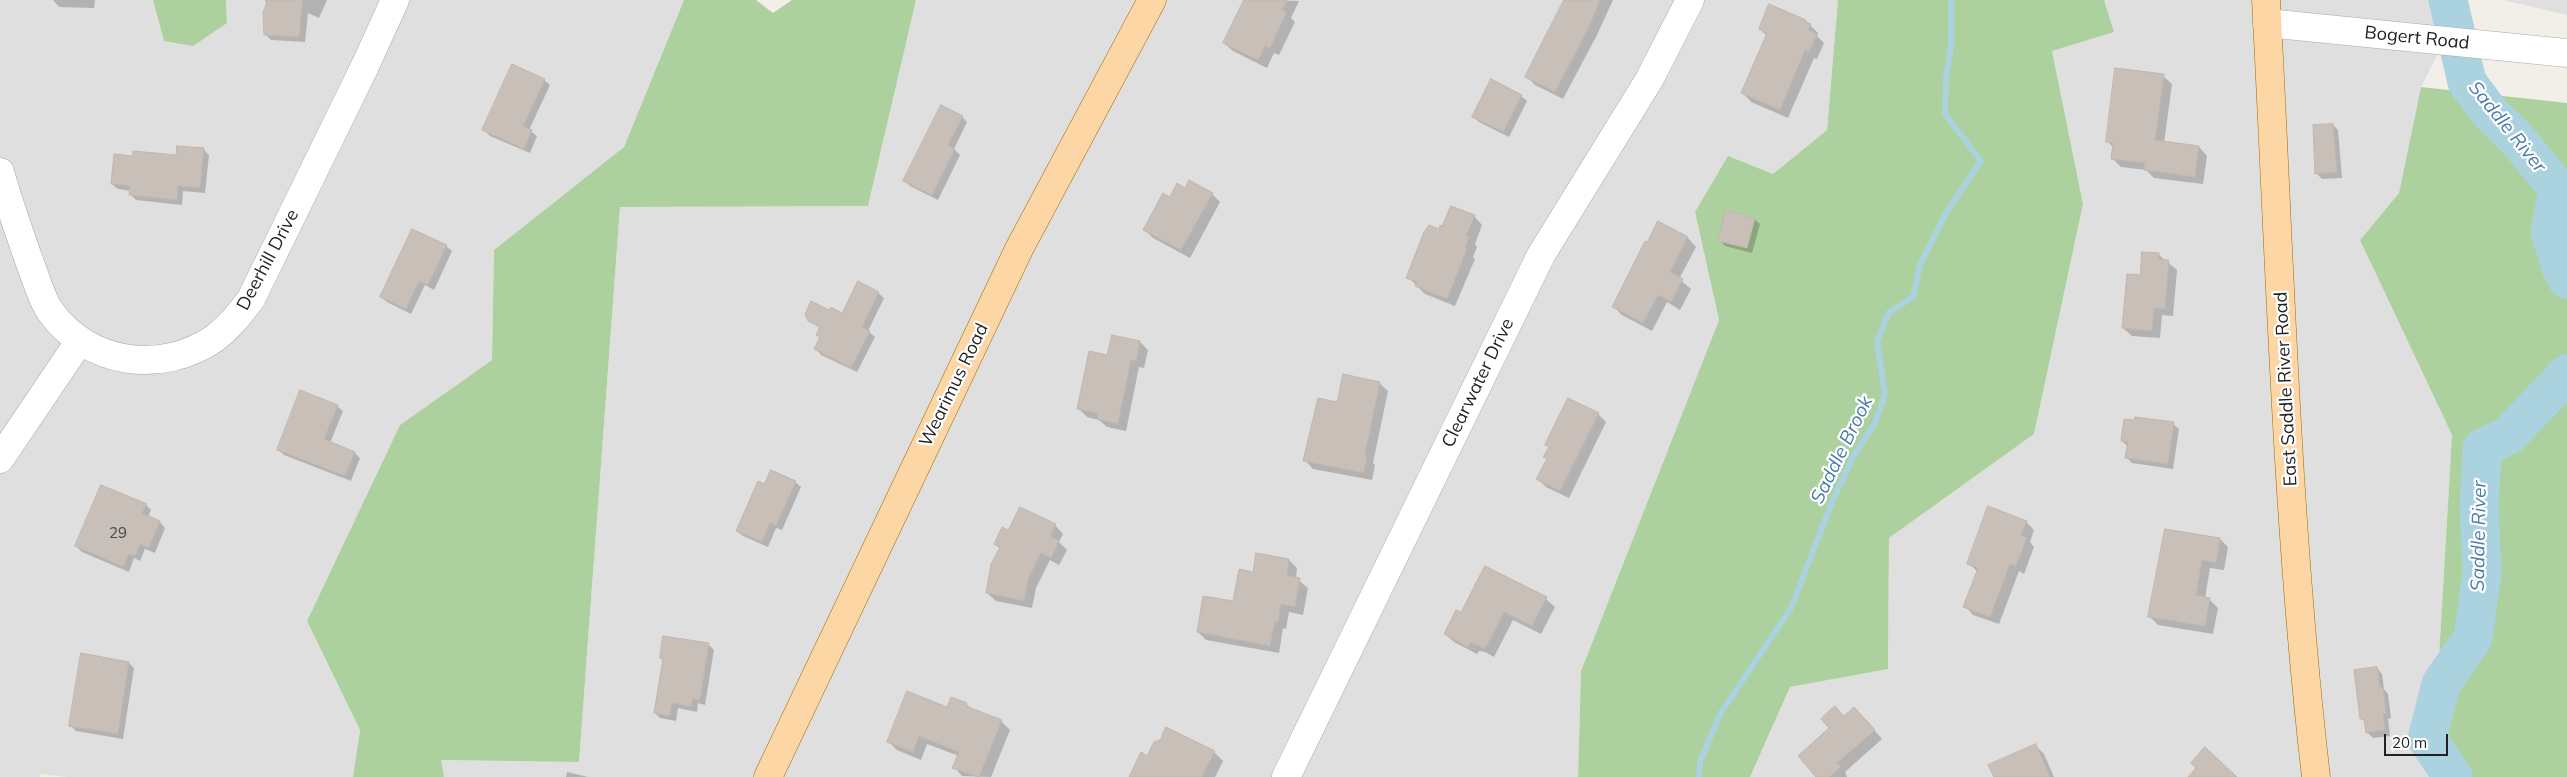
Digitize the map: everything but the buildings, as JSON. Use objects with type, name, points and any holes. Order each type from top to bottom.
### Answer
[{"type":"main road","name":"Wearimus Road","points":[[768,777],[1019,249],[1152,0]]},
{"type":"main road","name":"East Saddle River Road","points":[[2266,11],[2284,371],[2300,620],[2316,777]]},
{"type":"street","name":"Deerhill Drive","points":[[0,172],[10,209],[49,309],[62,327],[79,342],[114,358],[141,361],[168,358],[195,349],[215,338],[234,322],[251,299],[365,66],[395,0]]},
{"type":"street","name":"Clearwater Drive","points":[[1286,777],[1541,254],[1649,80],[1690,0]]},
{"type":"street","name":"Bogert Road","points":[[2266,11],[2309,27],[2567,53]]},
{"type":"street","points":[[0,459],[79,342]]},
{"type":"shaded area","points":[[0,0],[153,0],[164,41],[227,23],[226,0],[684,0],[624,147],[494,250],[492,360],[400,425],[307,621],[360,730],[353,777],[67,777],[40,774],[40,777],[0,777]]},
{"type":"shaded area","points":[[916,0],[1838,0],[1827,130],[1773,174],[1695,212],[1719,320],[1581,671],[1578,777],[444,777],[440,760],[579,762],[620,207],[868,206]]},
{"type":"shaded area","points":[[2104,0],[2465,0],[2421,87],[2399,193],[2360,240],[2452,435],[2432,777],[1750,777],[1790,687],[1888,669],[1889,538],[2034,434],[2083,204],[2052,51],[2114,32]]},
{"type":"shaded area","points":[[2503,0],[2567,0],[2567,15]]},
{"type":"green space","points":[[153,0],[226,0],[227,23],[193,46],[164,41]]},
{"type":"green space","points":[[684,0],[756,0],[773,13],[792,0],[916,0],[868,206],[620,207],[579,762],[441,760],[444,777],[353,777],[360,730],[307,621],[400,425],[492,360],[494,250],[624,147]]},
{"type":"green space","points":[[1838,0],[2104,0],[2114,32],[2052,51],[2083,204],[2034,434],[1889,538],[1888,669],[1790,687],[1750,777],[1578,777],[1581,671],[1719,320],[1695,212],[1728,156],[1773,174],[1827,130]]},
{"type":"green space","points":[[2421,87],[2567,103],[2567,777],[2432,777],[2452,435],[2360,240],[2399,193]]},
{"type":"waterway","name":"Saddle Brook","points":[[1699,777],[1700,762],[1720,714],[1791,608],[1832,502],[1853,457],[1875,423],[1885,394],[1877,342],[1888,313],[1913,297],[1920,265],[1946,213],[1981,161],[1945,114],[1946,79],[1951,45],[1951,0]]},
{"type":"waterway","name":"Saddle River","points":[[2448,0],[2467,82],[2491,114],[2517,139],[2558,189],[2550,232],[2561,267],[2567,279]]},
{"type":"waterway","name":"Saddle River","points":[[2453,777],[2427,739],[2441,684],[2473,638],[2482,572],[2479,509],[2482,448],[2509,435],[2567,374]]}]
